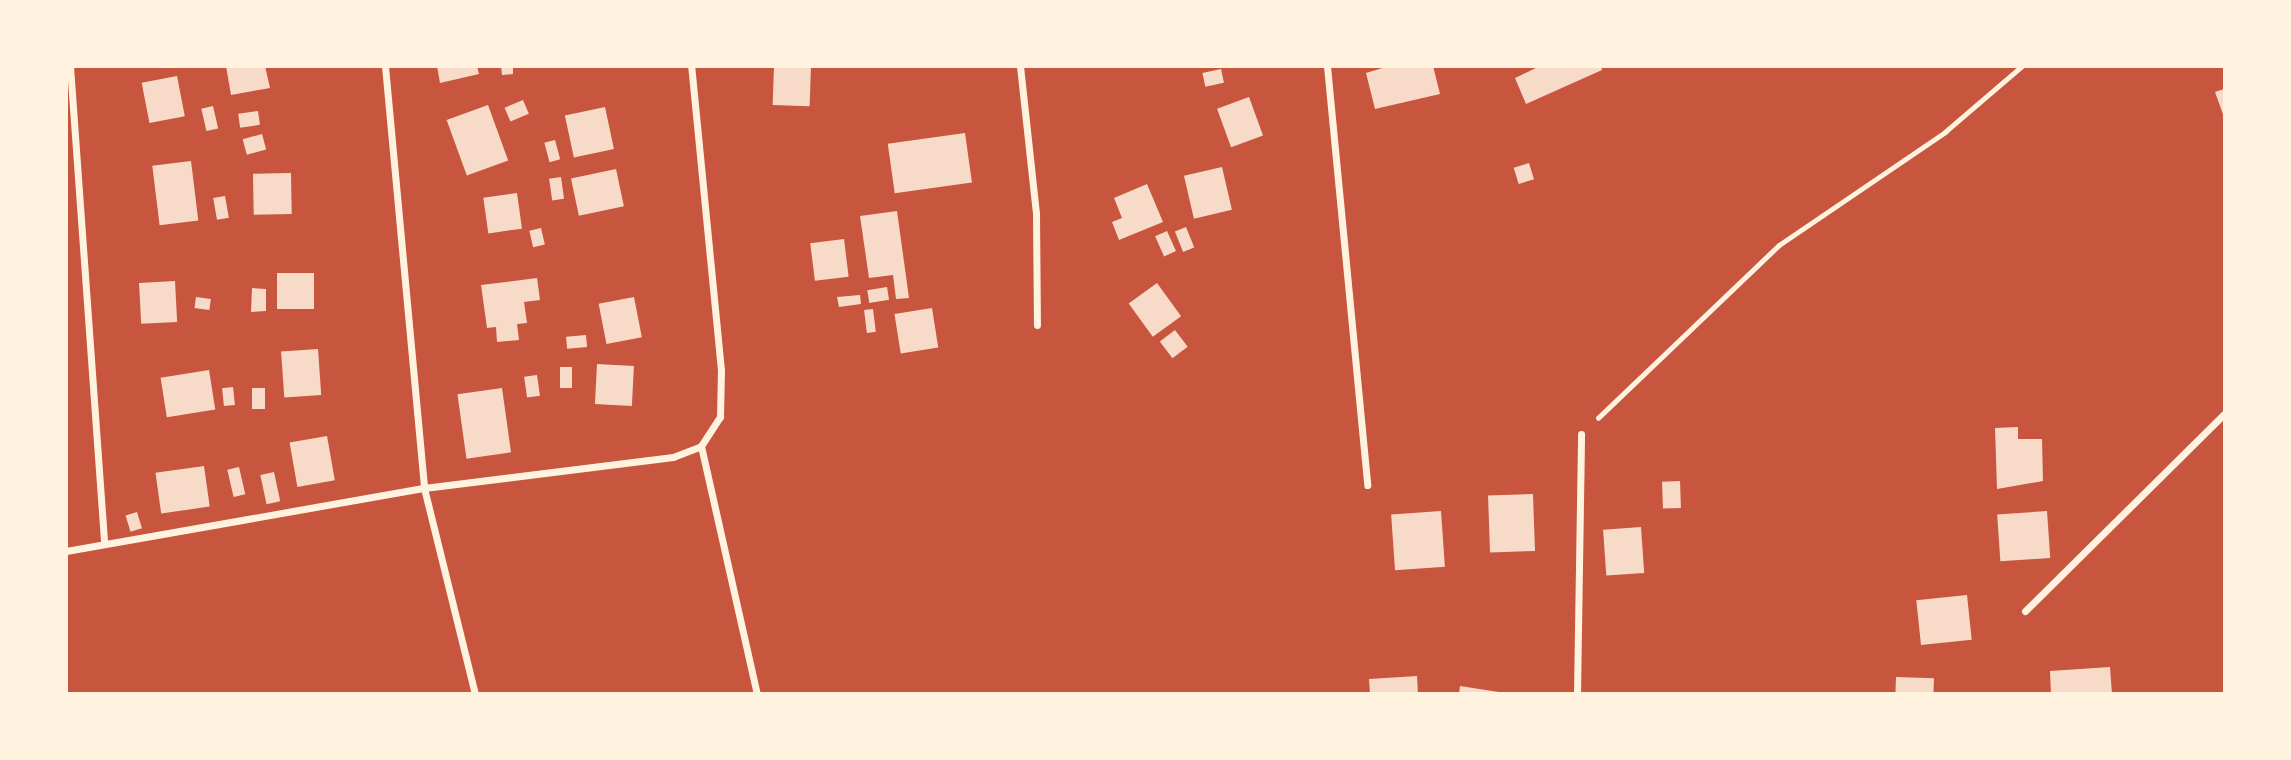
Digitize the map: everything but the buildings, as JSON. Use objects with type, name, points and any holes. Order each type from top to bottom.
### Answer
[{"type":"street","points":[[70,66],[104,542]]},
{"type":"street","points":[[385,66],[424,488],[475,694]]},
{"type":"street","points":[[66,551],[104,542],[424,488],[673,457],[701,446],[720,417],[721,370],[691,66]]},
{"type":"street","points":[[1020,66],[1036,214],[1037,325]]},
{"type":"street","points":[[1326,66],[1367,485]]},
{"type":"street","points":[[2025,611],[2224,414]]},
{"type":"street","points":[[1577,694],[1581,434]]},
{"type":"street","points":[[701,446],[757,694]]},
{"type":"path","points":[[1581,434],[1779,245],[1945,132],[2022,66]]}]
